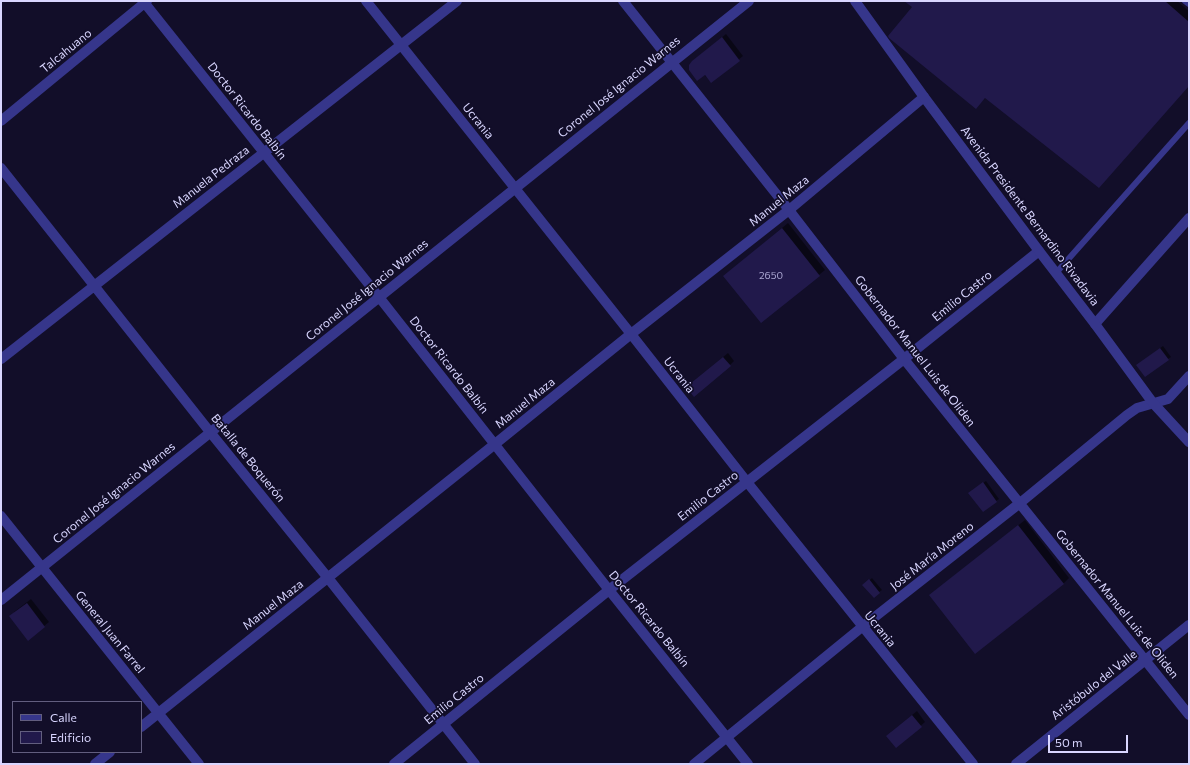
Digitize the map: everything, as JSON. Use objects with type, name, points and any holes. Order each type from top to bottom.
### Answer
[{"type":"street","name":"Ucrania","points":[[366,1],[862,627],[973,764]]},
{"type":"street","name":"Manuela Pedraza","points":[[1,359],[457,1]]},
{"type":"street","name":"Gobernador Manuel Luis de Oliden","points":[[623,1],[789,210],[904,359],[1189,715]]},
{"type":"street","name":"Coronel José Ignacio Warnes","points":[[1,600],[749,1]]},
{"type":"street","name":"Avenida Presidente Bernardino Rivadavia","points":[[856,1],[924,96],[1153,403],[1189,442]]},
{"type":"street","name":"Talcahuano","points":[[1,121],[145,2]]},
{"type":"street","name":"Doctor Ricardo Balbín","points":[[145,2],[748,764]]},
{"type":"street","name":"Manuel Maza","points":[[142,726],[631,334],[789,210],[924,96]]},
{"type":"street","name":"Batalla de Boquerón","points":[[1,168],[475,764]]},
{"type":"street","points":[[1095,324],[1189,218]]},
{"type":"street","name":"Emilio Castro","points":[[394,764],[609,590],[904,359],[1039,251]]},
{"type":"street","name":"José María Moreno","points":[[694,764],[862,627],[1020,503],[1127,415],[1137,408],[1168,399],[1189,376]]},
{"type":"street","name":"General Juan Farrel","points":[[1,516],[199,764]]},
{"type":"street","name":"Aristóbulo del Valle","points":[[1016,764],[1189,625]]},
{"type":"street","points":[[95,764],[109,753]]},
{"type":"lane","points":[[1185,1],[1189,4]]},
{"type":"lane","points":[[1056,273],[1189,123]]},
{"type":"building","points":[[904,1],[1165,1],[1189,22],[1189,86],[1099,188],[985,98],[976,109],[889,38],[888,36],[912,7]]},
{"type":"building","points":[[722,37],[740,61],[711,83],[705,75],[697,81],[689,70],[689,65]]},
{"type":"building","points":[[782,228],[820,276],[761,323],[723,276]]},
{"type":"building","points":[[1160,348],[1169,360],[1145,377],[1136,365]]},
{"type":"building","points":[[723,357],[731,366],[694,397],[686,387]]},
{"type":"building","points":[[983,482],[997,502],[983,512],[968,493]]},
{"type":"building","points":[[1018,525],[1064,584],[975,654],[929,595]]},
{"type":"building","points":[[869,579],[880,593],[874,598],[862,585]]},
{"type":"building","points":[[27,603],[45,627],[28,641],[9,616]]},
{"type":"building","points":[[912,715],[922,727],[896,748],[886,736]]}]
